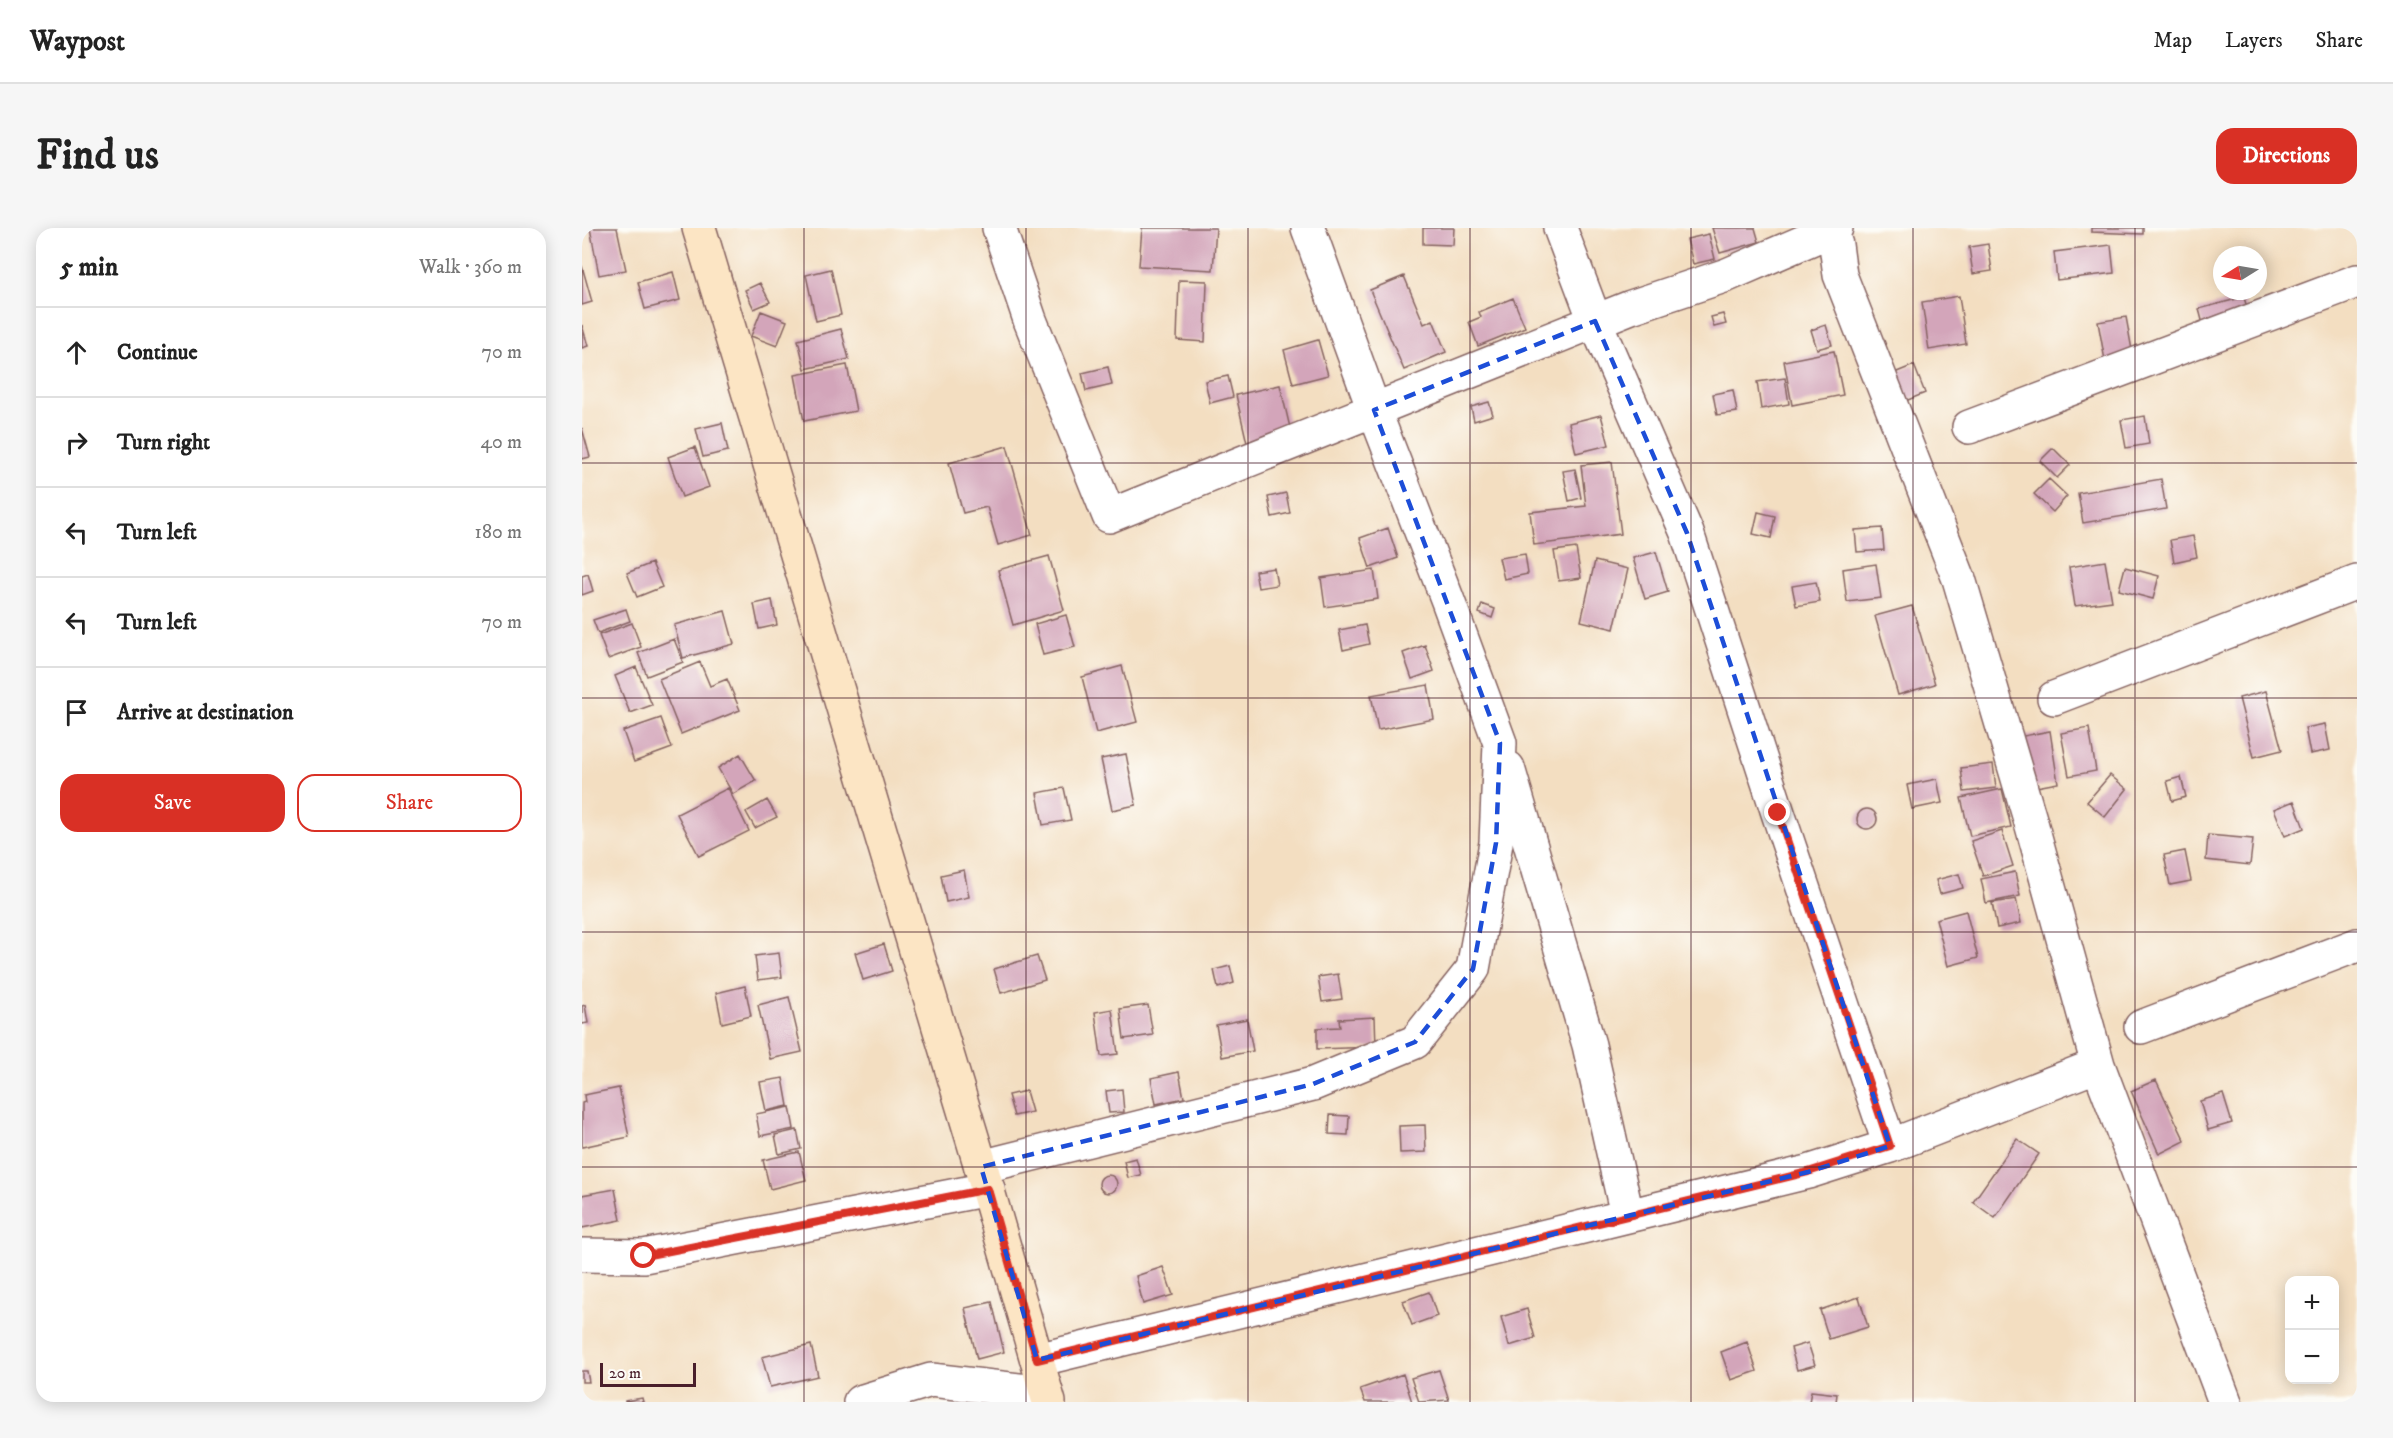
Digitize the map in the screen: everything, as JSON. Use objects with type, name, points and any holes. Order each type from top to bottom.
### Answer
[{"type":"street","points":[[699,228],[1048,1397],[931,1380],[860,1402]]},
{"type":"street","points":[[999,228],[1030,320],[1109,516],[1595,321],[1727,275],[1832,229],[1840,275],[1959,579],[2032,826],[2098,1065],[2225,1402]]},
{"type":"street","points":[[1308,228],[1374,410],[1449,601],[1500,743],[1589,1045],[1627,1215]]},
{"type":"street","points":[[1560,228],[1595,321],[1688,533],[1778,813],[1890,1146]]},
{"type":"street","points":[[1969,427],[2357,281]]},
{"type":"street","points":[[2054,698],[2357,582]]},
{"type":"street","points":[[582,1255],[644,1256],[984,1178],[1313,1084],[1415,1042],[1473,969],[1496,843],[1500,743]]},
{"type":"street","points":[[2141,1027],[2357,945]]},
{"type":"street","points":[[1037,1360],[1808,1172],[1890,1146],[2098,1065]]},
{"type":"highlighted area","points":[[1595,321],[1687,533],[1890,1146],[1808,1172],[1037,1360],[981,1167],[1313,1084],[1415,1042],[1473,969],[1496,843],[1500,743],[1374,410]]},
{"type":"building","points":[[590,228],[617,228],[626,270],[599,275]]},
{"type":"building","points":[[1142,228],[1216,228],[1213,270],[1139,266]]},
{"type":"building","points":[[1423,228],[1454,228],[1453,245],[1423,244]]},
{"type":"building","points":[[1712,228],[1755,228],[1759,242],[1720,253]]},
{"type":"building","points":[[2091,228],[2143,228],[2143,234],[2091,232]]},
{"type":"building","points":[[1709,234],[1715,259],[1693,264],[1687,239]]},
{"type":"building","points":[[1988,244],[1992,271],[1973,274],[1969,247]]},
{"type":"building","points":[[2111,245],[2114,273],[2057,280],[2054,252]]},
{"type":"building","points":[[582,266],[592,302],[582,305]]},
{"type":"building","points":[[831,269],[841,315],[816,321],[806,275]]},
{"type":"building","points":[[673,272],[680,300],[645,309],[638,282]]},
{"type":"building","points":[[1404,276],[1424,324],[1433,320],[1446,352],[1404,370],[1370,290]]},
{"type":"building","points":[[1179,280],[1207,281],[1205,342],[1177,340]]},
{"type":"building","points":[[760,283],[770,302],[754,309],[745,290]]},
{"type":"building","points":[[1959,296],[1966,344],[1929,350],[1922,302]]},
{"type":"building","points":[[1513,298],[1525,327],[1478,346],[1469,322],[1481,317],[1479,312]]},
{"type":"building","points":[[2233,300],[2245,300],[2254,335],[2209,347],[2199,309]]},
{"type":"building","points":[[761,311],[787,321],[777,346],[751,336]]},
{"type":"building","points":[[1723,314],[1726,324],[1714,327],[1711,317]]},
{"type":"building","points":[[2126,317],[2136,372],[2108,377],[2098,322]]},
{"type":"building","points":[[582,325],[588,346],[582,348]]},
{"type":"building","points":[[1826,325],[1832,345],[1817,349],[1811,330]]},
{"type":"building","points":[[841,329],[849,359],[805,369],[798,340]]},
{"type":"building","points":[[1318,340],[1328,375],[1293,384],[1284,350]]},
{"type":"building","points":[[1834,351],[1843,395],[1792,405],[1784,361]]},
{"type":"building","points":[[847,365],[856,411],[804,421],[795,375]]},
{"type":"building","points":[[1914,365],[1925,393],[1903,402],[1892,374]]},
{"type":"building","points":[[1108,367],[1112,385],[1086,391],[1082,373]]},
{"type":"building","points":[[1228,376],[1233,397],[1210,403],[1205,381]]},
{"type":"building","points":[[1785,378],[1789,404],[1761,409],[1757,382]]},
{"type":"building","points":[[1280,385],[1291,432],[1247,443],[1236,395]]},
{"type":"building","points":[[1733,390],[1737,412],[1717,415],[1713,394]]},
{"type":"building","points":[[1489,402],[1493,415],[1474,421],[1471,407]]},
{"type":"building","points":[[1601,415],[1609,445],[1576,453],[1569,423]]},
{"type":"building","points":[[2145,416],[2149,444],[2126,448],[2121,420]]},
{"type":"building","points":[[722,423],[728,451],[703,457],[696,429]]},
{"type":"building","points":[[582,428],[590,457],[582,459]]},
{"type":"building","points":[[1007,446],[1032,535],[998,545],[987,507],[963,513],[949,463]]},
{"type":"building","points":[[695,447],[709,487],[682,497],[668,457]]},
{"type":"building","points":[[2053,448],[2070,465],[2057,478],[2040,461]]},
{"type":"building","points":[[1612,462],[1621,534],[1534,545],[1530,512],[1586,506],[1581,465]]},
{"type":"building","points":[[1575,469],[1581,498],[1569,501],[1563,471]]},
{"type":"building","points":[[2049,479],[2067,496],[2053,512],[2034,494]]},
{"type":"building","points":[[2161,479],[2166,509],[2083,523],[2078,493]]},
{"type":"building","points":[[1286,493],[1290,513],[1272,517],[1268,497]]},
{"type":"building","points":[[1758,512],[1775,516],[1771,538],[1753,534]]},
{"type":"building","points":[[1388,528],[1398,558],[1370,568],[1360,538]]},
{"type":"building","points":[[1882,528],[1884,550],[1857,552],[1855,530]]},
{"type":"building","points":[[2193,536],[2197,557],[2174,562],[2170,540]]},
{"type":"building","points":[[1576,548],[1581,578],[1559,581],[1554,551]]},
{"type":"building","points":[[1656,552],[1668,592],[1645,599],[1633,558]]},
{"type":"building","points":[[1525,554],[1528,574],[1504,579],[1499,558]]},
{"type":"building","points":[[1049,556],[1064,610],[1013,625],[998,570]]},
{"type":"building","points":[[1595,561],[1628,569],[1614,629],[1581,621]]},
{"type":"building","points":[[2105,561],[2112,601],[2075,606],[2069,567]]},
{"type":"building","points":[[652,563],[662,587],[637,597],[627,573]]},
{"type":"building","points":[[1876,564],[1881,598],[1847,602],[1843,569]]},
{"type":"building","points":[[2125,567],[2159,576],[2153,599],[2119,590]]},
{"type":"building","points":[[1274,568],[1277,585],[1258,588],[1255,571]]},
{"type":"building","points":[[1374,570],[1378,599],[1325,607],[1321,578]]},
{"type":"building","points":[[588,574],[593,591],[582,595],[582,576]]},
{"type":"building","points":[[1816,582],[1820,602],[1796,606],[1792,586]]},
{"type":"building","points":[[772,600],[777,625],[759,629],[754,604]]},
{"type":"building","points":[[1482,604],[1495,609],[1492,618],[1479,613]]},
{"type":"building","points":[[1912,606],[1935,684],[1898,695],[1875,616]]},
{"type":"building","points":[[626,609],[630,621],[598,633],[593,620]]},
{"type":"building","points":[[725,611],[734,644],[683,658],[674,625]]},
{"type":"building","points":[[1066,615],[1075,647],[1043,655],[1035,624]]},
{"type":"building","points":[[632,623],[641,647],[608,659],[599,635]]},
{"type":"building","points":[[1365,625],[1369,644],[1343,650],[1339,630]]},
{"type":"building","points":[[674,639],[683,662],[647,676],[638,653]]},
{"type":"building","points":[[1425,645],[1434,671],[1412,679],[1403,653]]},
{"type":"building","points":[[700,662],[710,686],[727,679],[740,710],[681,734],[659,679]]},
{"type":"building","points":[[1122,666],[1137,722],[1096,733],[1082,677]]},
{"type":"building","points":[[636,667],[652,705],[630,713],[615,676]]},
{"type":"building","points":[[1428,685],[1434,719],[1378,730],[1371,695]]},
{"type":"building","points":[[2266,691],[2282,750],[2254,757],[2239,698]]},
{"type":"building","points":[[661,718],[672,748],[634,762],[623,731]]},
{"type":"building","points":[[2325,724],[2330,750],[2310,754],[2305,728]]},
{"type":"building","points":[[2089,728],[2096,771],[2069,776],[2061,733]]},
{"type":"building","points":[[2050,731],[2058,783],[2031,788],[2023,736]]},
{"type":"building","points":[[740,754],[756,781],[733,794],[718,768]]},
{"type":"building","points":[[1126,754],[1136,805],[1112,810],[1101,759]]},
{"type":"building","points":[[1993,764],[1996,788],[1964,792],[1961,768]]},
{"type":"building","points":[[2110,775],[2127,789],[2105,817],[2087,802]]},
{"type":"building","points":[[2181,777],[2186,797],[2172,801],[2167,781]]},
{"type":"building","points":[[1937,779],[1942,803],[1912,809],[1907,785]]},
{"type":"building","points":[[728,788],[749,831],[699,856],[677,814]]},
{"type":"building","points":[[1064,788],[1071,820],[1043,825],[1037,793]]},
{"type":"building","points":[[2002,789],[2011,827],[1970,836],[1961,798]]},
{"type":"building","points":[[767,800],[777,817],[755,828],[746,812]]},
{"type":"building","points":[[2294,801],[2304,828],[2285,836],[2274,809]]},
{"type":"building","points":[[1867,809],[1874,812],[1877,819],[1874,826],[1867,829],[1860,826],[1857,819],[1860,812]]},
{"type":"building","points":[[2002,831],[2013,866],[1983,876],[1971,841]]},
{"type":"building","points":[[2208,835],[2253,839],[2250,865],[2206,860]]},
{"type":"building","points":[[2185,851],[2191,881],[2170,885],[2164,855]]},
{"type":"building","points":[[964,870],[969,897],[946,902],[941,875]]},
{"type":"building","points":[[2015,872],[2020,896],[1986,903],[1981,879]]},
{"type":"building","points":[[1959,874],[1963,888],[1940,894],[1936,880]]},
{"type":"building","points":[[2016,899],[2021,923],[1997,928],[1992,903]]},
{"type":"building","points":[[1966,911],[1978,958],[1948,966],[1936,919]]},
{"type":"building","points":[[884,944],[892,971],[863,980],[855,953]]},
{"type":"building","points":[[779,953],[782,977],[758,980],[755,956]]},
{"type":"building","points":[[1037,956],[1045,980],[1001,993],[994,969]]},
{"type":"building","points":[[1230,966],[1234,983],[1218,988],[1214,970]]},
{"type":"building","points":[[1338,974],[1342,999],[1322,1002],[1318,977]]},
{"type":"building","points":[[745,986],[751,1016],[722,1023],[716,993]]},
{"type":"building","points":[[789,997],[802,1052],[770,1059],[758,1005]]},
{"type":"building","points":[[585,1005],[588,1023],[582,1024],[582,1006]]},
{"type":"building","points":[[1148,1005],[1153,1035],[1124,1039],[1120,1009]]},
{"type":"building","points":[[1112,1009],[1118,1054],[1101,1056],[1095,1012]]},
{"type":"building","points":[[1375,1017],[1376,1047],[1317,1049],[1317,1028],[1340,1027],[1339,1019]]},
{"type":"building","points":[[1247,1019],[1253,1051],[1222,1057],[1216,1025]]},
{"type":"building","points":[[1179,1072],[1184,1098],[1156,1104],[1151,1078]]},
{"type":"building","points":[[783,1078],[788,1106],[766,1111],[760,1082]]},
{"type":"building","points":[[2156,1080],[2185,1141],[2159,1154],[2131,1091]]},
{"type":"building","points":[[619,1088],[629,1137],[582,1147],[584,1095]]},
{"type":"building","points":[[1122,1089],[1124,1112],[1109,1113],[1106,1091]]},
{"type":"building","points":[[1026,1091],[1032,1112],[1014,1116],[1008,1095]]},
{"type":"building","points":[[2223,1094],[2232,1123],[2208,1130],[2200,1101]]},
{"type":"building","points":[[790,1107],[794,1129],[760,1136],[756,1114]]},
{"type":"building","points":[[1330,1115],[1349,1116],[1348,1135],[1329,1134]]},
{"type":"building","points":[[1425,1125],[1426,1152],[1400,1153],[1399,1126]]},
{"type":"building","points":[[797,1130],[801,1149],[779,1154],[775,1135]]},
{"type":"building","points":[[2017,1139],[2039,1154],[1995,1218],[1973,1202]]},
{"type":"building","points":[[799,1152],[806,1180],[770,1189],[763,1160]]},
{"type":"building","points":[[1136,1158],[1141,1175],[1128,1178],[1124,1161]]},
{"type":"building","points":[[1104,1175],[1112,1175],[1117,1180],[1115,1191],[1104,1193],[1099,1188],[1099,1180]]},
{"type":"building","points":[[615,1189],[621,1220],[582,1228],[582,1195]]},
{"type":"building","points":[[1163,1267],[1173,1295],[1143,1304],[1136,1276]]},
{"type":"building","points":[[1429,1292],[1437,1316],[1412,1325],[1403,1301]]},
{"type":"building","points":[[1859,1297],[1868,1327],[1829,1339],[1820,1310]]},
{"type":"building","points":[[992,1302],[1004,1352],[977,1359],[965,1308]]},
{"type":"building","points":[[1527,1309],[1535,1338],[1509,1346],[1501,1317]]},
{"type":"building","points":[[1747,1342],[1757,1371],[1731,1380],[1721,1352]]},
{"type":"building","points":[[1808,1343],[1815,1365],[1797,1370],[1791,1348]]},
{"type":"building","points":[[811,1345],[818,1376],[770,1387],[762,1357]]},
{"type":"building","points":[[1439,1370],[1449,1400],[1419,1402],[1411,1378]]},
{"type":"building","points":[[582,1371],[587,1371],[589,1382],[582,1382]]},
{"type":"building","points":[[1403,1374],[1412,1402],[1365,1402],[1360,1389]]},
{"type":"building","points":[[1811,1391],[1837,1394],[1836,1402],[1809,1402]]},
{"type":"building","points":[[642,1398],[643,1402],[625,1402],[625,1401]]},
{"type":"route","points":[[644,1256],[988,1189],[1037,1360],[1808,1172],[1890,1146],[1778,813]]}]
